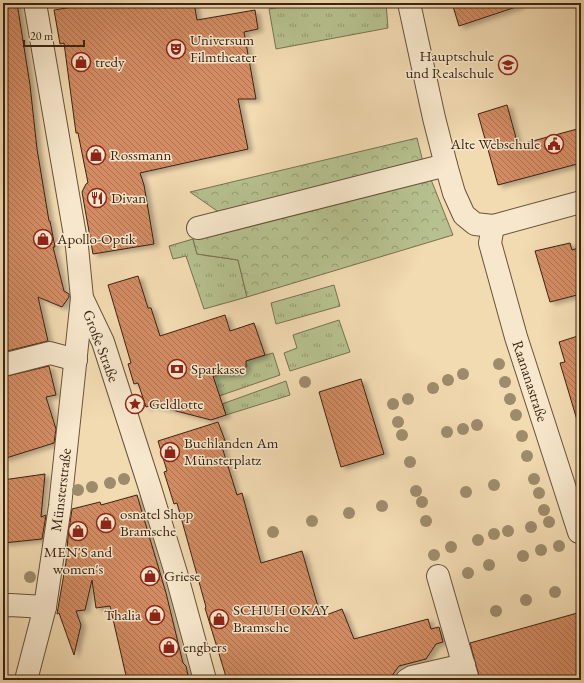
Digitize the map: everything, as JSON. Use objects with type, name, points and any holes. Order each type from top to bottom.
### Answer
[{"type":"street","name":"Große Straße","points":[[35,3],[76,240],[82,298],[103,342],[150,488],[176,573],[204,680]]},
{"type":"street","points":[[409,3],[434,118],[446,165],[454,193],[464,215],[475,224],[493,226],[581,202]]},
{"type":"street","points":[[198,228],[446,165]]},
{"type":"street","name":"Raananastraße","points":[[493,226],[490,243],[516,337],[579,532],[581,531]]},
{"type":"street","name":"Münsterstraße","points":[[26,680],[45,607],[60,506],[82,298]]},
{"type":"street","points":[[3,365],[50,354],[76,360]]},
{"type":"street","points":[[411,679],[466,673],[438,576]]},
{"type":"street","points":[[3,606],[45,607]]},
{"type":"green space","points":[[303,3],[386,3],[388,28],[276,49],[269,9]]},
{"type":"green space","points":[[417,138],[423,162],[220,213],[190,192]]},
{"type":"green space","points":[[430,177],[453,235],[247,297],[238,260],[197,254],[193,239]]},
{"type":"green space","points":[[193,239],[197,254],[238,260],[247,297],[204,309],[186,256],[173,259],[169,246]]},
{"type":"green space","points":[[334,285],[340,306],[276,324],[271,303]]},
{"type":"green space","points":[[339,320],[350,352],[290,371],[284,353],[297,348],[293,335]]},
{"type":"green space","points":[[273,353],[280,375],[219,396],[209,375],[239,374],[244,369],[245,361]]},
{"type":"green space","points":[[286,381],[290,395],[226,415],[222,404]]},
{"type":"building","points":[[3,3],[17,3],[30,85],[37,149],[49,221],[55,247],[53,247],[64,291],[69,294],[69,297],[62,307],[38,297],[48,341],[3,352]]},
{"type":"building","points":[[97,3],[194,3],[197,20],[255,10],[258,29],[244,32],[256,99],[238,99],[248,149],[140,173],[144,185],[154,244],[93,254],[82,192],[88,183],[78,133],[76,133],[64,43],[60,44],[54,10]]},
{"type":"building","points":[[452,3],[519,3],[519,6],[459,26]]},
{"type":"building","name":"Alte Webschule","points":[[507,105],[518,145],[581,128],[581,163],[498,185],[478,114]]},
{"type":"building","points":[[570,243],[572,250],[581,247],[581,294],[550,302],[535,251]]},
{"type":"building","name":"Sparkasse","points":[[138,276],[148,308],[151,308],[160,336],[225,315],[230,331],[254,323],[265,355],[246,361],[246,368],[239,374],[213,376],[226,415],[211,420],[153,405],[146,407],[138,383],[134,384],[128,364],[131,363],[108,285]]},
{"type":"building","points":[[581,335],[581,419],[577,420],[560,363],[565,362],[559,342]]},
{"type":"building","points":[[49,366],[56,395],[46,397],[56,429],[54,443],[3,459],[3,377]]},
{"type":"building","points":[[361,379],[384,454],[341,467],[319,392]]},
{"type":"building","points":[[218,422],[226,443],[222,447],[237,495],[242,493],[261,563],[302,551],[321,617],[342,609],[354,639],[428,619],[431,629],[439,627],[443,642],[436,644],[426,659],[399,666],[391,677],[379,680],[227,680],[205,608],[206,607],[177,503],[174,504],[164,472],[167,471],[158,441]]},
{"type":"building","points":[[45,474],[41,517],[46,515],[42,539],[3,543],[3,480]]},
{"type":"building","points":[[137,495],[166,593],[183,663],[186,666],[189,680],[127,680],[110,606],[96,608],[92,580],[85,610],[76,611],[81,625],[74,655],[59,613],[57,614],[66,562],[72,509],[100,502],[101,505]]},
{"type":"building","points":[[581,612],[581,680],[480,680],[470,643]]},
{"type":"place","name":"Universum Filmtheater","points":[[176,49]]},
{"type":"place","name":"tredy","points":[[81,62]]},
{"type":"place","name":"Hauptschule und Realschule","points":[[508,65]]},
{"type":"place","name":"Alte Webschule","points":[[554,144]]},
{"type":"place","name":"Rossmann","points":[[96,155]]},
{"type":"place","name":"Divan","points":[[97,198]]},
{"type":"place","name":"Apollo-Optik","points":[[43,239]]},
{"type":"place","name":"Sparkasse","points":[[177,369]]},
{"type":"place","name":"Geldlotte","points":[[135,404]]},
{"type":"place","name":"Buchlanden Am Münsterplatz","points":[[170,452]]},
{"type":"place","name":"osnatel Shop Bramsche","points":[[106,523]]},
{"type":"place","name":"MEN'S and women's","points":[[78,531]]},
{"type":"place","name":"Griese","points":[[150,576]]},
{"type":"place","name":"Thalia","points":[[155,615]]},
{"type":"place","name":"SCHUH OKAY Bramsche","points":[[219,619]]},
{"type":"place","name":"engbers","points":[[169,647]]}]
